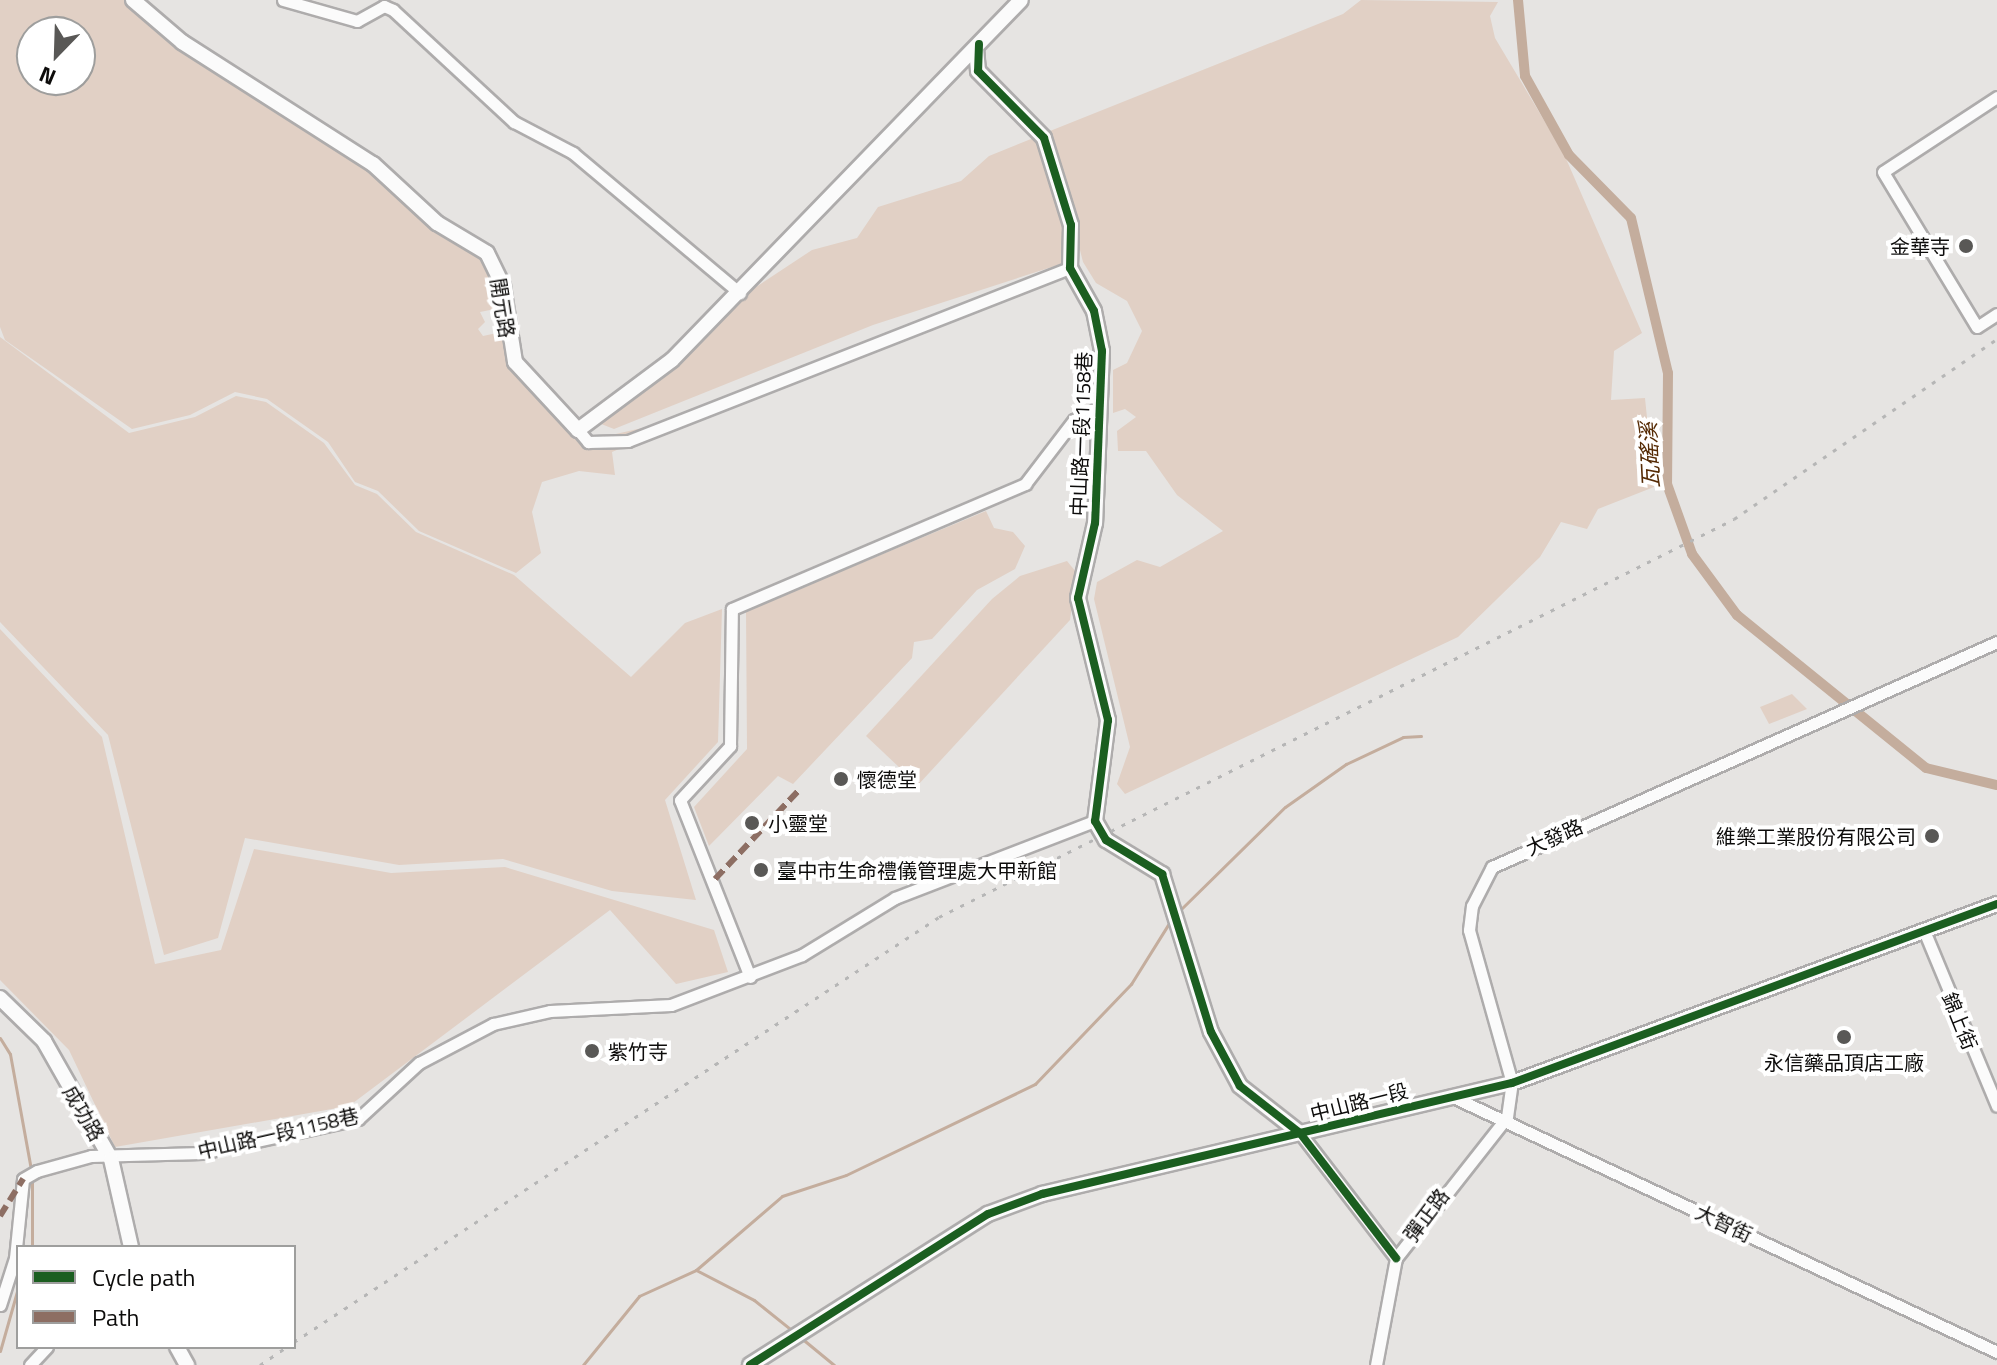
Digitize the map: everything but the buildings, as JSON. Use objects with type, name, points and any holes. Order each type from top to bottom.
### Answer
[{"type":"street","name":"開元路","points":[[133,0],[182,42],[373,164],[437,223],[487,253],[503,286],[515,362],[578,430]]},
{"type":"street","points":[[283,0],[357,21],[384,6],[393,10],[514,122],[573,153],[740,293]]},
{"type":"street","points":[[979,44],[978,71],[1044,138],[1071,225],[1070,268],[628,441],[588,442],[578,430],[651,379],[740,293],[1021,0]]},
{"type":"street","points":[[1997,97],[1883,172],[1977,327],[1997,314]]},
{"type":"street","name":"中山路一段1158巷","points":[[1,1301],[32,1174],[91,1156],[111,1159],[202,1153],[358,1119],[419,1063],[493,1024],[550,1011],[671,1005],[750,977],[895,898],[1095,821],[1108,720],[1078,598],[1097,500],[1095,410],[1102,351],[1094,311],[1070,268]]},
{"type":"street","points":[[750,977],[680,800],[730,746],[732,609],[1025,484],[1074,420],[1095,410]]},
{"type":"street","name":"大發路","points":[[1512,1083],[1469,930],[1472,906],[1492,867],[1997,642]]},
{"type":"street","points":[[1095,821],[1106,840],[1162,874],[1178,913],[1211,1032],[1240,1086],[1300,1133],[1396,1258]]},
{"type":"street","name":"中山路一段","points":[[750,1365],[988,1214],[1108,1175],[1512,1083],[1997,904]]},
{"type":"street","name":"錦上街","points":[[1925,933],[1997,1106]]},
{"type":"street","name":"成功路","points":[[0,998],[44,1041],[111,1159],[131,1245]]},
{"type":"street","name":"彈正路","points":[[1376,1365],[1396,1258],[1507,1117],[1512,1083]]},
{"type":"street","name":"大智街","points":[[1451,1096],[1507,1117],[1997,1352]]},
{"type":"street","points":[[30,1365],[45,1349]]},
{"type":"shaded area","points":[[0,0],[142,0],[190,43],[366,151],[433,219],[478,246],[500,308],[480,312],[485,322],[478,329],[483,336],[506,331],[513,361],[594,439],[703,414],[612,452],[615,475],[579,471],[542,482],[532,512],[541,553],[516,573],[419,531],[378,491],[355,482],[328,442],[267,399],[235,392],[190,415],[132,429],[5,340],[0,327]]},
{"type":"shaded area","points":[[1361,0],[1498,2],[1490,16],[1495,38],[1564,154],[1642,333],[1614,351],[1611,400],[1645,398],[1654,487],[1598,509],[1587,529],[1561,522],[1540,557],[1458,637],[1125,794],[1117,784],[1130,747],[1094,599],[1097,582],[1137,560],[1160,567],[1223,531],[1177,495],[1146,451],[1118,451],[1117,431],[1136,417],[1125,409],[1113,413],[1113,370],[1127,363],[1142,331],[1127,301],[1096,283],[1083,262],[1050,131],[1343,14]]},
{"type":"shaded area","points":[[1041,135],[1066,221],[1061,264],[873,325],[614,429],[591,420],[756,287],[812,250],[857,238],[878,207],[961,181],[989,156]]},
{"type":"shaded area","points":[[0,337],[129,433],[195,417],[236,396],[266,402],[324,443],[355,485],[377,494],[416,532],[514,575],[631,677],[685,623],[722,609],[718,742],[665,800],[696,900],[612,891],[503,859],[399,865],[245,838],[218,938],[164,955],[108,735],[0,622]]},
{"type":"shaded area","points":[[986,511],[994,528],[1013,532],[1025,546],[1015,569],[977,590],[932,639],[914,642],[912,658],[793,784],[778,776],[709,846],[694,807],[747,749],[746,611]]},
{"type":"shaded area","points":[[1067,561],[1076,572],[1070,620],[918,785],[866,736],[992,599],[1020,576]]},
{"type":"shaded area","points":[[0,629],[102,737],[155,964],[221,950],[254,849],[391,873],[505,867],[714,930],[728,972],[676,984],[610,910],[349,1106],[115,1147],[69,1050],[0,980]]},
{"type":"shaded area","points":[[1792,694],[1807,709],[1769,724],[1760,707]]},
{"type":"waterway","name":"瓦磘溪","points":[[1518,0],[1525,76],[1569,155],[1631,218],[1668,373],[1667,484],[1692,554],[1737,615],[1926,768],[1997,785]]},
{"type":"waterway","points":[[1179,911],[1285,807],[1346,764],[1403,737],[1421,736]]},
{"type":"waterway","points":[[583,1365],[639,1296],[696,1270],[782,1196],[846,1175],[1035,1084],[1131,984],[1171,920]]},
{"type":"waterway","points":[[0,1038],[10,1054],[31,1169]]},
{"type":"waterway","points":[[32,1177],[32,1245]]},
{"type":"waterway","points":[[696,1270],[754,1300],[794,1332]]},
{"type":"waterway","points":[[0,1351],[16,1295]]},
{"type":"waterway","points":[[800,1337],[834,1365]]},
{"type":"railway","points":[[296,1341],[939,917],[1734,519],[1997,339]]},
{"type":"railway","points":[[260,1365],[284,1349]]},
{"type":"marked path","points":[[715,879],[801,788]]},
{"type":"marked path","points":[[0,1216],[23,1179]]},
{"type":"cycle path","points":[[979,44],[978,71],[1044,138],[1071,225],[1070,268],[1094,311],[1102,351],[1095,523],[1078,598],[1108,720],[1095,821],[1106,840],[1162,874],[1211,1032],[1240,1086],[1300,1133],[1396,1258]]},
{"type":"cycle path","points":[[750,1365],[988,1214],[1042,1194],[1512,1083],[1997,904]]},
{"type":"place","name":"金華寺","points":[[1966,246]]},
{"type":"place","name":"懷德堂","points":[[841,779]]},
{"type":"place","name":"小靈堂","points":[[752,823]]},
{"type":"place","name":"維樂工業股份有限公司","points":[[1932,836]]},
{"type":"place","name":"臺中市生命禮儀管理處大甲新館","points":[[761,870]]},
{"type":"place","name":"永信藥品頂店工廠","points":[[1844,1037]]},
{"type":"place","name":"紫竹寺","points":[[592,1051]]}]
